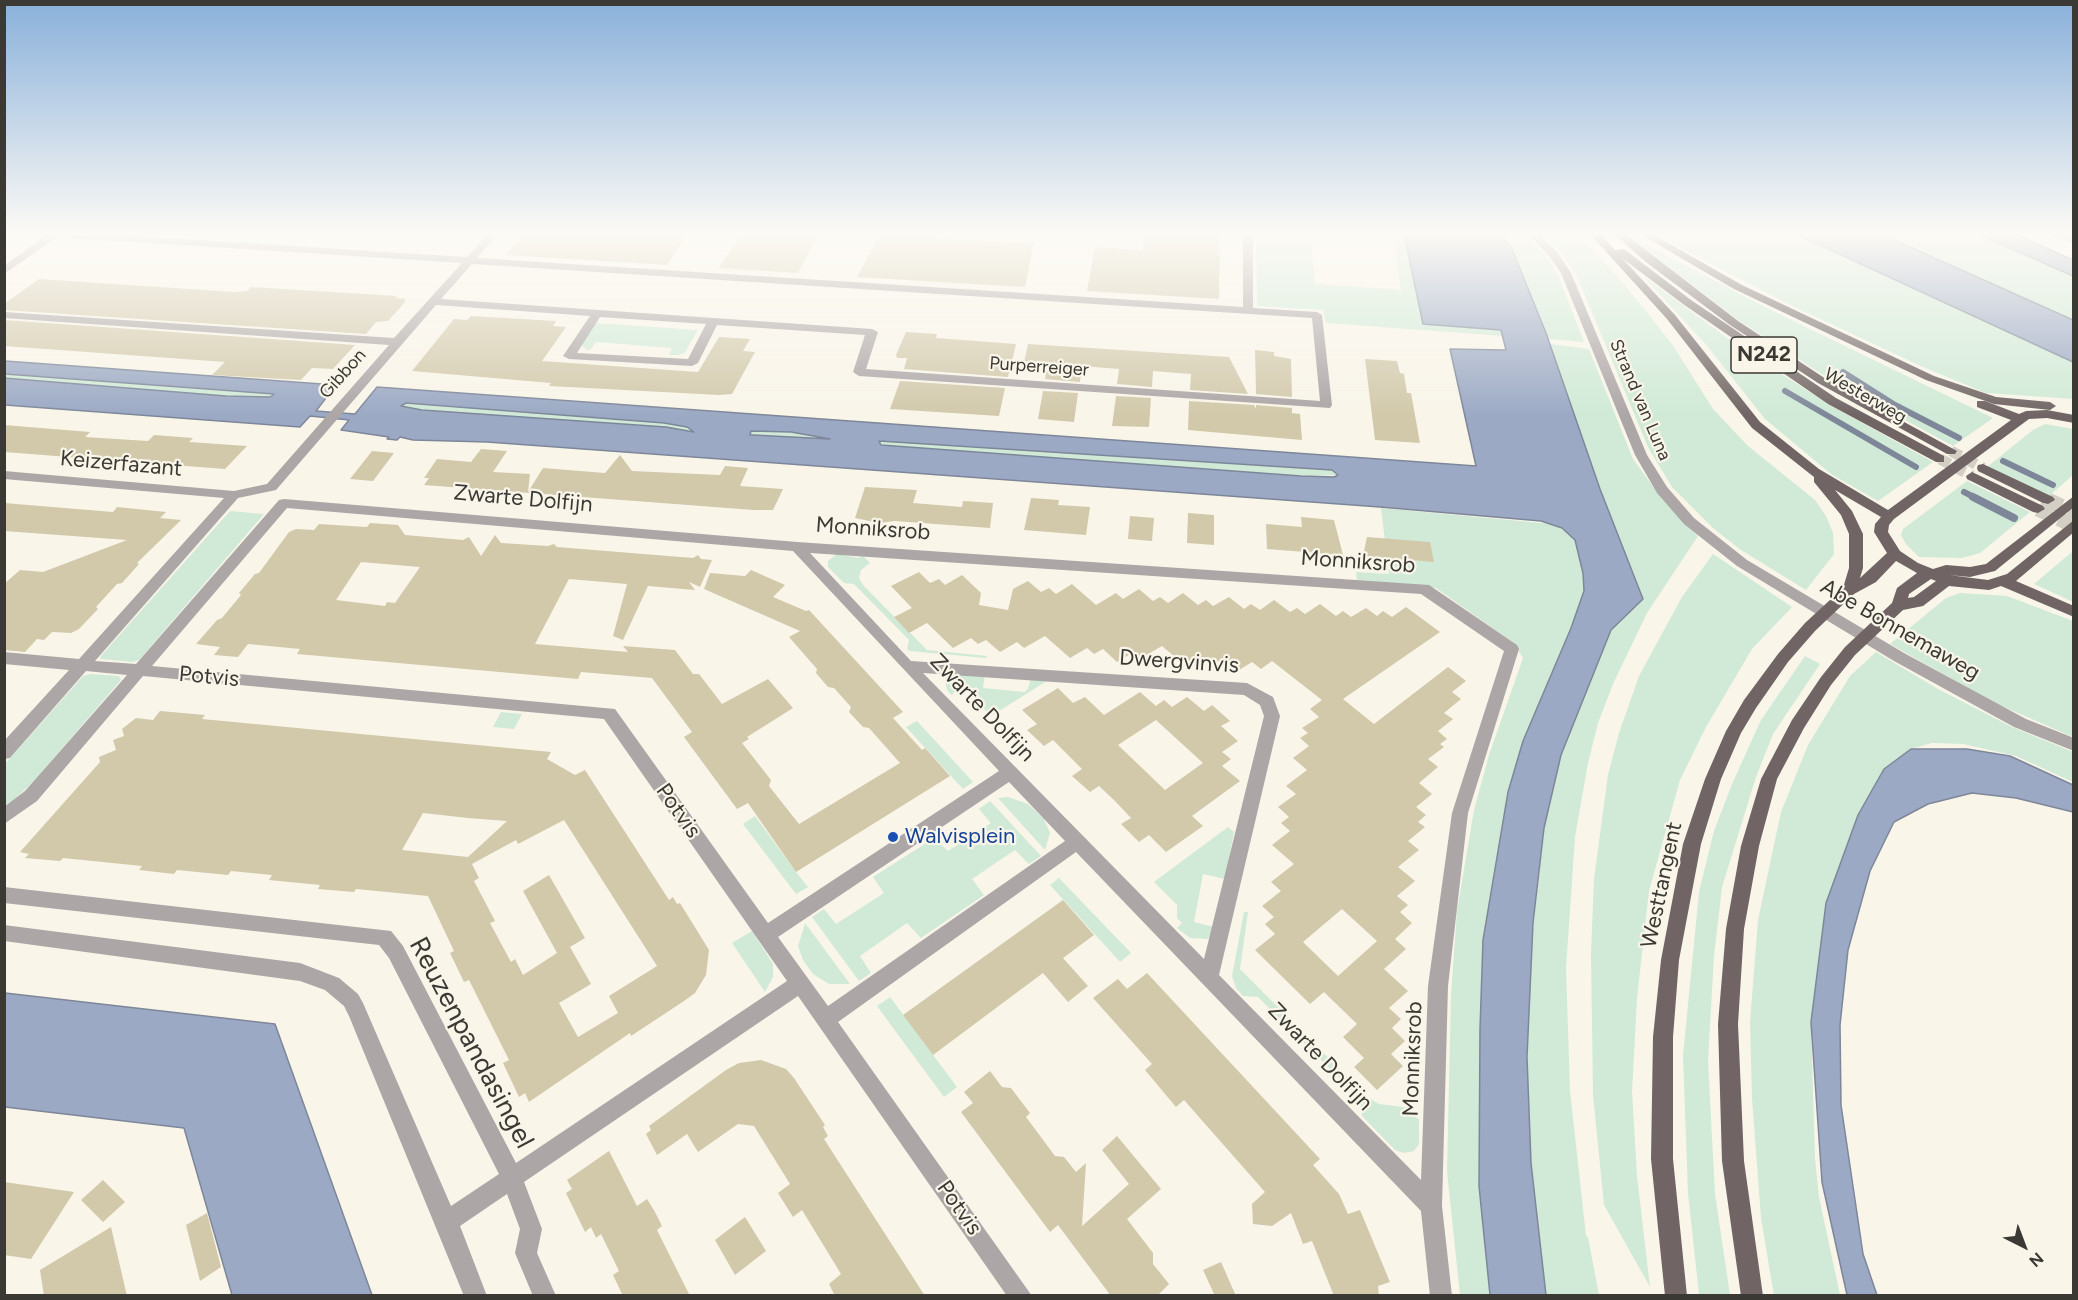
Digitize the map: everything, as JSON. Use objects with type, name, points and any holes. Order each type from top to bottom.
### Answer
[{"type":"main road","points":[[1651,295],[1756,425],[1814,472],[1889,516]]},
{"type":"main road","name":"Westerweg","points":[[1677,295],[1832,400],[1940,459]]},
{"type":"main road","name":"Westerweg","points":[[1696,295],[1734,323],[1822,381],[1951,451]]},
{"type":"main road","name":"N242","points":[[1754,295],[1930,378],[1987,398],[2012,403],[2044,405],[2073,417]]},
{"type":"main road","name":"N242","points":[[1930,378],[1948,390],[2020,419]]},
{"type":"main road","points":[[2073,417],[2036,413],[2020,419],[1889,516],[1882,524],[1881,532],[1895,554],[1929,574],[1947,580],[1977,585],[2005,582],[2073,612]]},
{"type":"main road","points":[[1814,472],[1846,513],[1856,534],[1856,568],[1844,594]]},
{"type":"main road","points":[[1978,472],[2043,504]]},
{"type":"main road","points":[[1752,1296],[1737,1203],[1729,1099],[1730,991],[1740,887],[1768,779],[1798,724],[1826,681],[1850,651],[1899,605],[1902,592],[1921,577],[1929,574],[1946,570],[1981,571],[1990,568],[2073,500]]},
{"type":"main road","points":[[2005,582],[2073,524]]},
{"type":"main road","name":"Westtangent","points":[[1676,1296],[1662,1159],[1663,1037],[1670,960],[1681,890],[1713,779],[1734,731],[1783,658],[1810,627],[1844,594],[1871,578],[1895,554]]},
{"type":"main road","points":[[1899,605],[1918,602],[1947,580]]},
{"type":"street","name":"Gibbon","points":[[271,487],[440,295]]},
{"type":"street","points":[[1009,295],[1248,310],[1248,295]]},
{"type":"street","name":"Strand van Luna","points":[[1575,295],[1613,391],[1651,474],[1675,506],[1711,540]]},
{"type":"street","name":"Purperreiger","points":[[434,302],[872,332],[859,372],[1326,405],[1317,315],[1248,310]]},
{"type":"street","points":[[597,313],[569,356],[692,363],[714,320]]},
{"type":"street","points":[[4,315],[398,342]]},
{"type":"street","name":"Keizerfazant","points":[[4,475],[234,495]]},
{"type":"street","points":[[4,753],[234,495],[271,487],[284,503],[137,670],[31,796],[4,817]]},
{"type":"street","name":"Zwarte Dolfijn","points":[[284,503],[797,547],[907,666],[1431,1206]]},
{"type":"street","name":"Abe Bonnemaweg","points":[[1711,540],[1782,588],[1960,692],[2020,723],[2073,745]]},
{"type":"street","name":"Monniksrob","points":[[797,547],[1424,589],[1512,649],[1460,813],[1438,986],[1431,1206]]},
{"type":"street","points":[[4,658],[137,670]]},
{"type":"street","name":"Dwergvinvis","points":[[907,666],[1247,689],[1267,701],[1272,716],[1209,978]]},
{"type":"street","name":"Potvis","points":[[137,670],[609,713],[1021,1296]]},
{"type":"street","points":[[765,934],[1010,772]]},
{"type":"street","points":[[826,1019],[1077,842]]},
{"type":"street","name":"Reuzenpandasingel","points":[[4,895],[384,938],[396,952],[512,1178],[531,1229],[526,1253],[545,1296]]},
{"type":"street","points":[[4,933],[300,972],[332,984],[351,1000],[356,1010],[447,1222],[476,1296]]},
{"type":"street","points":[[447,1222],[800,983]]},
{"type":"street","points":[[1431,1206],[1442,1296]]},
{"type":"green space","points":[[1257,295],[1417,295],[1423,324],[1501,330],[1503,336],[1326,323],[1323,310],[1257,306]]},
{"type":"green space","points":[[1530,295],[1566,295],[1584,342],[1548,339]]},
{"type":"green space","points":[[1585,295],[1632,295],[1674,347],[1713,409],[1748,446],[1815,500],[1826,516],[1833,533],[1834,554],[1806,590],[1741,550],[1713,528],[1672,487],[1648,447]]},
{"type":"green space","points":[[1660,295],[1668,295],[1741,348],[1828,404],[1933,462],[1878,501],[1831,474],[1765,419],[1708,347]]},
{"type":"green space","points":[[1705,295],[1742,295],[1993,418],[1953,446],[1828,378],[1738,320]]},
{"type":"green space","points":[[1770,295],[1927,295],[2073,362],[2073,399],[1986,393],[1923,367]]},
{"type":"green space","points":[[2016,295],[2073,295],[2073,320]]},
{"type":"green space","points":[[595,323],[698,330],[685,352],[679,355],[669,355],[672,348],[596,342],[590,350],[587,350],[581,345]]},
{"type":"green space","points":[[1550,344],[1589,349],[1633,459],[1662,499],[1698,536],[1647,613],[1613,684],[1598,723],[1588,763],[1575,837],[1566,968],[1570,1091],[1586,1236],[1599,1295],[1546,1295],[1531,1163],[1527,1091],[1530,958],[1544,828],[1561,755],[1611,630],[1643,598],[1600,489]]},
{"type":"green space","points":[[4,374],[274,393],[270,397],[226,396],[5,378]]},
{"type":"green space","points":[[406,403],[664,423],[687,427],[694,432],[666,427],[422,410],[401,406]]},
{"type":"green space","points":[[2045,424],[2073,429],[2073,475],[2049,496],[1987,467],[2033,430]]},
{"type":"green space","points":[[751,431],[791,432],[831,439],[749,435]]},
{"type":"green space","points":[[879,441],[1332,470],[1338,475],[1301,476],[881,445]]},
{"type":"green space","points":[[1967,481],[2030,512],[1980,553],[1962,558],[1919,557],[1906,544],[1901,535],[1903,529]]},
{"type":"green space","points":[[1381,508],[1552,524],[1569,533],[1575,540],[1583,573],[1583,597],[1523,741],[1508,792],[1483,940],[1479,1186],[1490,1295],[1460,1295],[1447,1171],[1451,995],[1457,911],[1474,810],[1489,755],[1523,658],[1514,643],[1436,588],[1357,581],[1356,572],[1389,574]]},
{"type":"green space","points":[[230,511],[264,514],[139,660],[133,662],[101,659],[100,657]]},
{"type":"green space","points":[[2073,551],[2073,602],[2034,584]]},
{"type":"green space","points":[[837,554],[859,558],[862,555],[870,563],[861,570],[859,578],[863,585],[927,650],[987,656],[986,658],[907,649],[909,640],[854,584],[844,583],[828,567],[828,561]]},
{"type":"green space","points":[[1713,554],[1792,607],[1752,649],[1706,727],[1680,780],[1649,891],[1637,998],[1632,1092],[1637,1176],[1650,1287],[1604,1205],[1593,1095],[1591,953],[1594,879],[1608,775],[1619,733],[1639,676],[1682,597]]},
{"type":"green space","points":[[1960,593],[2007,596],[2073,621],[2073,737],[1995,703],[1890,644],[1946,598]]},
{"type":"green space","points":[[1876,652],[1938,689],[2012,727],[2073,752],[2073,782],[2016,756],[1963,744],[1932,743],[1911,749],[1884,769],[1858,815],[1811,1022],[1815,1158],[1819,1197],[1840,1295],[1774,1296],[1761,1218],[1752,1098],[1750,1022],[1758,920],[1781,812],[1808,745],[1850,676]]},
{"type":"green space","points":[[1805,656],[1820,664],[1773,734],[1756,777],[1722,887],[1714,956],[1708,1061],[1715,1194],[1730,1295],[1699,1295],[1688,1193],[1683,1056],[1699,892],[1714,831],[1732,784],[1761,720]]},
{"type":"green space","points":[[953,673],[985,674],[983,688],[1024,692],[1028,689],[1031,678],[1050,679],[991,716],[963,687],[951,695],[945,681]]},
{"type":"green space","points":[[90,674],[119,676],[121,680],[32,783],[5,808],[5,764],[83,676]]},
{"type":"green space","points":[[501,712],[522,714],[514,729],[493,727]]},
{"type":"green space","points":[[917,721],[973,782],[963,789],[906,727]]},
{"type":"green space","points":[[1008,797],[1028,804],[1044,819],[1050,833],[1045,850],[998,798]]},
{"type":"green space","points":[[990,801],[1041,856],[1029,864],[1015,850],[972,879],[984,895],[921,938],[907,923],[860,956],[871,973],[859,981],[812,917],[824,909],[836,924],[884,893],[873,877],[934,838],[948,851],[991,823],[979,809]]},
{"type":"green space","points":[[755,816],[808,887],[796,894],[743,824]]},
{"type":"green space","points":[[1228,827],[1234,832],[1225,879],[1203,874],[1194,922],[1214,927],[1208,939],[1190,938],[1177,928],[1182,923],[1177,918],[1177,905],[1154,882]]},
{"type":"green space","points":[[1059,878],[1131,953],[1120,962],[1050,885]]},
{"type":"green space","points":[[1244,912],[1248,912],[1240,969],[1367,1097],[1379,1104],[1410,1108],[1410,1115],[1419,1119],[1419,1144],[1414,1151],[1404,1153],[1395,1150],[1362,1116],[1360,1099],[1258,997],[1243,996],[1236,988],[1232,976]]},
{"type":"green space","points":[[805,923],[850,984],[829,984],[813,974],[803,960],[798,946]]},
{"type":"green space","points":[[752,931],[773,964],[773,977],[765,992],[732,943]]},
{"type":"green space","points":[[890,997],[957,1087],[944,1097],[877,1006]]},
{"type":"water","points":[[1417,295],[1530,295],[1600,489],[1643,599],[1611,630],[1561,755],[1544,828],[1533,923],[1527,1057],[1531,1163],[1546,1295],[1490,1295],[1479,1186],[1480,1029],[1483,940],[1508,792],[1523,741],[1571,628],[1584,591],[1583,573],[1575,540],[1562,528],[1541,521],[1380,507],[487,442],[413,440],[400,437],[397,440],[341,430],[349,420],[310,416],[300,427],[5,405],[4,378],[226,396],[270,397],[274,394],[5,374],[5,361],[336,385],[316,411],[355,414],[377,387],[1476,466],[1450,349],[1506,350],[1501,330],[1423,324]],"holes":[[[406,403],[664,423],[687,427],[694,432],[666,427],[422,410],[401,406]],[[751,431],[791,432],[830,439],[750,435]],[[879,441],[1332,470],[1338,475],[1334,477],[1301,476],[881,445]]]},
{"type":"water","points":[[1927,295],[2016,295],[2073,320],[2073,362]]},
{"type":"water","points":[[1911,749],[1967,749],[2010,756],[2073,785],[2073,812],[2016,798],[1972,793],[1928,804],[1894,822],[1870,871],[1848,950],[1840,1025],[1841,1105],[1863,1254],[1877,1295],[1847,1295],[1822,1182],[1811,1022],[1826,903],[1858,815],[1884,769]]},
{"type":"water","points":[[5,993],[275,1024],[372,1295],[232,1295],[184,1128],[5,1107]]},
{"type":"building","points":[[17,295],[376,295],[398,296],[395,298],[406,299],[388,321],[376,322],[366,334],[4,310],[4,304]]},
{"type":"building","points":[[1148,295],[1219,295],[1219,299]]},
{"type":"building","points":[[471,316],[556,321],[553,326],[566,327],[542,361],[698,372],[719,337],[750,339],[743,351],[755,352],[732,394],[719,395],[549,386],[551,383],[412,371],[454,319],[467,320]]},
{"type":"building","points":[[4,320],[355,345],[333,369],[312,368],[301,380],[212,375],[225,362],[4,346]]},
{"type":"building","points":[[906,332],[937,334],[936,338],[1016,344],[1008,377],[904,369],[907,358],[897,358],[896,355]]},
{"type":"building","points":[[1028,344],[1229,357],[1248,394],[1190,390],[1191,374],[1153,371],[1152,387],[1117,384],[1119,369],[1082,366],[1080,382],[1045,379],[1048,364],[1024,362]]},
{"type":"building","points":[[1255,350],[1274,352],[1274,356],[1291,359],[1292,397],[1256,394]]},
{"type":"building","points":[[1365,359],[1397,361],[1400,373],[1404,374],[1407,393],[1411,393],[1420,443],[1375,440]]},
{"type":"building","points":[[900,381],[1005,388],[999,416],[890,409]]},
{"type":"building","points":[[1043,391],[1078,393],[1074,422],[1038,419]]},
{"type":"building","points":[[1116,396],[1151,398],[1149,427],[1112,426]]},
{"type":"building","points":[[1189,401],[1254,405],[1256,409],[1256,405],[1292,408],[1292,413],[1300,414],[1302,440],[1188,430]]},
{"type":"building","points":[[4,425],[90,432],[85,437],[148,441],[154,435],[193,438],[189,442],[247,446],[225,469],[4,452]]},
{"type":"building","points":[[481,449],[507,451],[493,472],[530,474],[528,492],[543,468],[605,473],[620,455],[632,471],[720,475],[725,466],[748,468],[740,486],[783,489],[773,510],[754,510],[424,485],[429,478],[424,478],[437,459],[471,462]]},
{"type":"building","points":[[372,451],[394,453],[373,481],[350,479]]},
{"type":"building","points":[[865,487],[917,490],[913,503],[962,507],[963,501],[993,503],[990,528],[895,521],[879,523],[855,518]]},
{"type":"building","points":[[1031,498],[1059,500],[1058,505],[1090,507],[1086,535],[1024,530]]},
{"type":"building","points":[[4,503],[113,512],[117,507],[166,512],[160,518],[181,520],[137,563],[139,564],[122,583],[117,584],[79,629],[71,633],[52,632],[44,640],[37,639],[25,652],[4,650],[4,584],[20,570],[43,572],[127,540],[4,531]]},
{"type":"building","points":[[1188,513],[1214,515],[1214,545],[1187,543]]},
{"type":"building","points":[[1130,516],[1154,518],[1152,541],[1128,539]]},
{"type":"building","points":[[1301,517],[1334,520],[1343,555],[1267,549],[1266,524],[1302,527]]},
{"type":"building","points":[[370,523],[398,525],[405,535],[463,540],[469,537],[481,556],[495,535],[501,543],[548,546],[554,544],[557,547],[693,558],[698,555],[701,559],[712,560],[700,587],[689,582],[695,590],[648,586],[623,640],[613,636],[627,584],[569,579],[535,644],[628,652],[623,646],[675,650],[693,674],[699,674],[722,704],[768,679],[793,708],[747,737],[749,739],[742,743],[771,780],[769,786],[799,824],[900,763],[869,728],[863,727],[849,712],[851,707],[834,688],[828,687],[816,673],[817,669],[789,637],[800,631],[704,589],[710,573],[745,576],[751,570],[785,585],[773,597],[806,611],[809,610],[903,712],[893,718],[950,776],[796,872],[748,803],[737,809],[684,737],[692,732],[652,678],[581,672],[578,679],[297,654],[300,649],[248,644],[238,657],[214,655],[220,647],[196,644],[217,620],[222,618],[241,595],[239,593],[255,574],[259,573],[289,532],[296,529],[314,530],[319,524],[367,527]],"holes":[[[361,562],[420,567],[395,603],[387,602],[385,606],[336,600]]]},
{"type":"building","points":[[1367,537],[1430,542],[1434,562],[1363,556]]},
{"type":"building","points":[[919,572],[930,583],[939,579],[945,585],[962,575],[981,593],[979,605],[1008,610],[1013,589],[1028,581],[1041,592],[1049,588],[1056,594],[1072,584],[1096,605],[1116,593],[1123,599],[1139,589],[1153,601],[1160,597],[1168,603],[1183,593],[1198,605],[1206,600],[1213,606],[1229,597],[1244,609],[1251,604],[1260,610],[1274,600],[1290,612],[1297,608],[1305,614],[1320,604],[1336,616],[1343,611],[1351,617],[1366,608],[1377,616],[1383,611],[1392,617],[1406,607],[1440,632],[1343,699],[1374,724],[1448,667],[1466,681],[1452,692],[1461,699],[1444,713],[1453,719],[1438,731],[1447,739],[1440,744],[1444,747],[1428,759],[1438,767],[1419,783],[1432,794],[1416,807],[1426,815],[1418,822],[1425,827],[1408,841],[1419,850],[1398,867],[1415,881],[1397,896],[1408,905],[1400,912],[1412,923],[1395,939],[1406,949],[1384,969],[1408,991],[1389,1008],[1401,1019],[1392,1028],[1405,1041],[1391,1054],[1403,1066],[1377,1090],[1354,1067],[1364,1058],[1343,1037],[1357,1024],[1324,992],[1310,1004],[1255,950],[1275,934],[1265,924],[1274,917],[1262,906],[1281,891],[1271,882],[1294,864],[1272,845],[1290,831],[1281,823],[1289,817],[1278,807],[1296,794],[1286,786],[1307,770],[1293,758],[1309,746],[1300,738],[1308,733],[1302,728],[1319,717],[1310,709],[1322,700],[1272,661],[1261,669],[1252,662],[1236,672],[1221,660],[1213,664],[1205,658],[1188,668],[1162,646],[1141,658],[1134,652],[1117,662],[1103,649],[1094,654],[1087,648],[1070,658],[1045,636],[1024,648],[1017,642],[1000,652],[986,640],[978,644],[971,638],[953,648],[927,623],[909,633],[894,617],[912,608],[891,586]],"holes":[[[1342,909],[1377,941],[1338,976],[1303,942]]]},
{"type":"building","points":[[1058,688],[1073,703],[1085,697],[1104,715],[1140,692],[1156,706],[1164,700],[1172,707],[1187,697],[1204,711],[1212,705],[1230,721],[1221,726],[1238,741],[1222,752],[1231,759],[1222,766],[1240,781],[1192,816],[1203,826],[1166,852],[1149,835],[1139,842],[1121,824],[1131,818],[1099,786],[1090,792],[1072,776],[1082,769],[1053,740],[1044,746],[1027,730],[1037,724],[1022,710]],"holes":[[[1156,720],[1203,763],[1165,790],[1118,745]]]},
{"type":"building","points":[[160,711],[205,715],[202,719],[551,752],[547,759],[575,775],[585,770],[669,900],[673,897],[677,904],[680,903],[709,950],[706,975],[695,993],[684,1001],[631,1036],[630,1033],[529,1102],[525,1093],[519,1097],[503,1063],[509,1060],[469,980],[464,982],[450,953],[454,951],[428,896],[356,889],[354,892],[318,889],[320,885],[269,880],[272,875],[231,871],[228,875],[177,870],[174,874],[139,870],[142,866],[63,858],[60,861],[25,858],[29,854],[20,852],[100,762],[99,757],[116,750],[113,740],[124,736],[122,729],[136,718],[153,720]],"holes":[[[423,813],[468,818],[507,821],[468,857],[402,850]],[[564,820],[657,966],[609,996],[618,1013],[578,1037],[559,1003],[591,984],[570,947],[585,938],[549,875],[523,891],[557,953],[523,975],[515,959],[511,962],[490,923],[495,921],[474,881],[479,878],[472,864],[516,840],[518,844]]]},
{"type":"building","points":[[1063,900],[1094,935],[1063,958],[1088,986],[1068,1002],[1043,973],[933,1055],[903,1015]]},
{"type":"building","points":[[1147,973],[1320,1159],[1313,1165],[1339,1194],[1348,1214],[1360,1210],[1390,1282],[1378,1286],[1379,1296],[1334,1296],[1312,1241],[1303,1244],[1291,1213],[1272,1226],[1253,1224],[1252,1204],[1265,1192],[1184,1100],[1176,1107],[1145,1070],[1152,1064],[1093,998],[1118,979],[1127,989]]},
{"type":"building","points":[[761,1060],[786,1069],[794,1078],[825,1125],[823,1127],[828,1136],[824,1139],[925,1296],[835,1296],[829,1284],[841,1274],[802,1210],[793,1217],[778,1193],[790,1184],[754,1126],[738,1124],[698,1152],[687,1134],[657,1155],[646,1134],[651,1130],[649,1126],[726,1070],[739,1063]]},
{"type":"building","points":[[990,1071],[1002,1087],[1011,1088],[1030,1113],[1026,1117],[1055,1156],[1064,1157],[1076,1172],[1086,1163],[1082,1226],[1129,1184],[1102,1150],[1117,1136],[1161,1189],[1127,1219],[1153,1253],[1153,1264],[1169,1284],[1157,1296],[1111,1296],[1058,1225],[1050,1232],[961,1112],[973,1103],[964,1092]]},
{"type":"building","points":[[609,1151],[637,1206],[647,1199],[655,1212],[662,1226],[657,1230],[690,1296],[623,1296],[613,1275],[619,1271],[601,1234],[596,1238],[591,1227],[585,1232],[566,1193],[572,1189],[567,1180]]},
{"type":"building","points":[[103,1180],[125,1202],[103,1222],[81,1200]]},
{"type":"building","points":[[4,1182],[74,1192],[31,1259],[4,1255]]},
{"type":"building","points":[[207,1213],[221,1267],[200,1281],[186,1225]]},
{"type":"building","points":[[745,1217],[766,1251],[735,1275],[715,1240]]},
{"type":"building","points":[[111,1227],[127,1296],[44,1296],[40,1270]]},
{"type":"building","points":[[1221,1262],[1236,1296],[1215,1296],[1203,1270]]},
{"type":"waterway","points":[[1843,372],[1895,405],[1959,438]]},
{"type":"waterway","points":[[1785,391],[1916,467]]},
{"type":"waterway","points":[[2003,461],[2053,485]]},
{"type":"waterway","points":[[1964,492],[1976,498]]},
{"type":"waterway","points":[[1973,497],[2014,518]]},
{"type":"tunnel","points":[[1951,451],[1983,468]]},
{"type":"tunnel","points":[[1940,459],[1972,476]]},
{"type":"tunnel","points":[[2048,500],[2074,512]]},
{"type":"tunnel","points":[[2038,509],[2074,526]]},
{"type":"place","name":"Walvisplein","points":[[893,837]]}]
